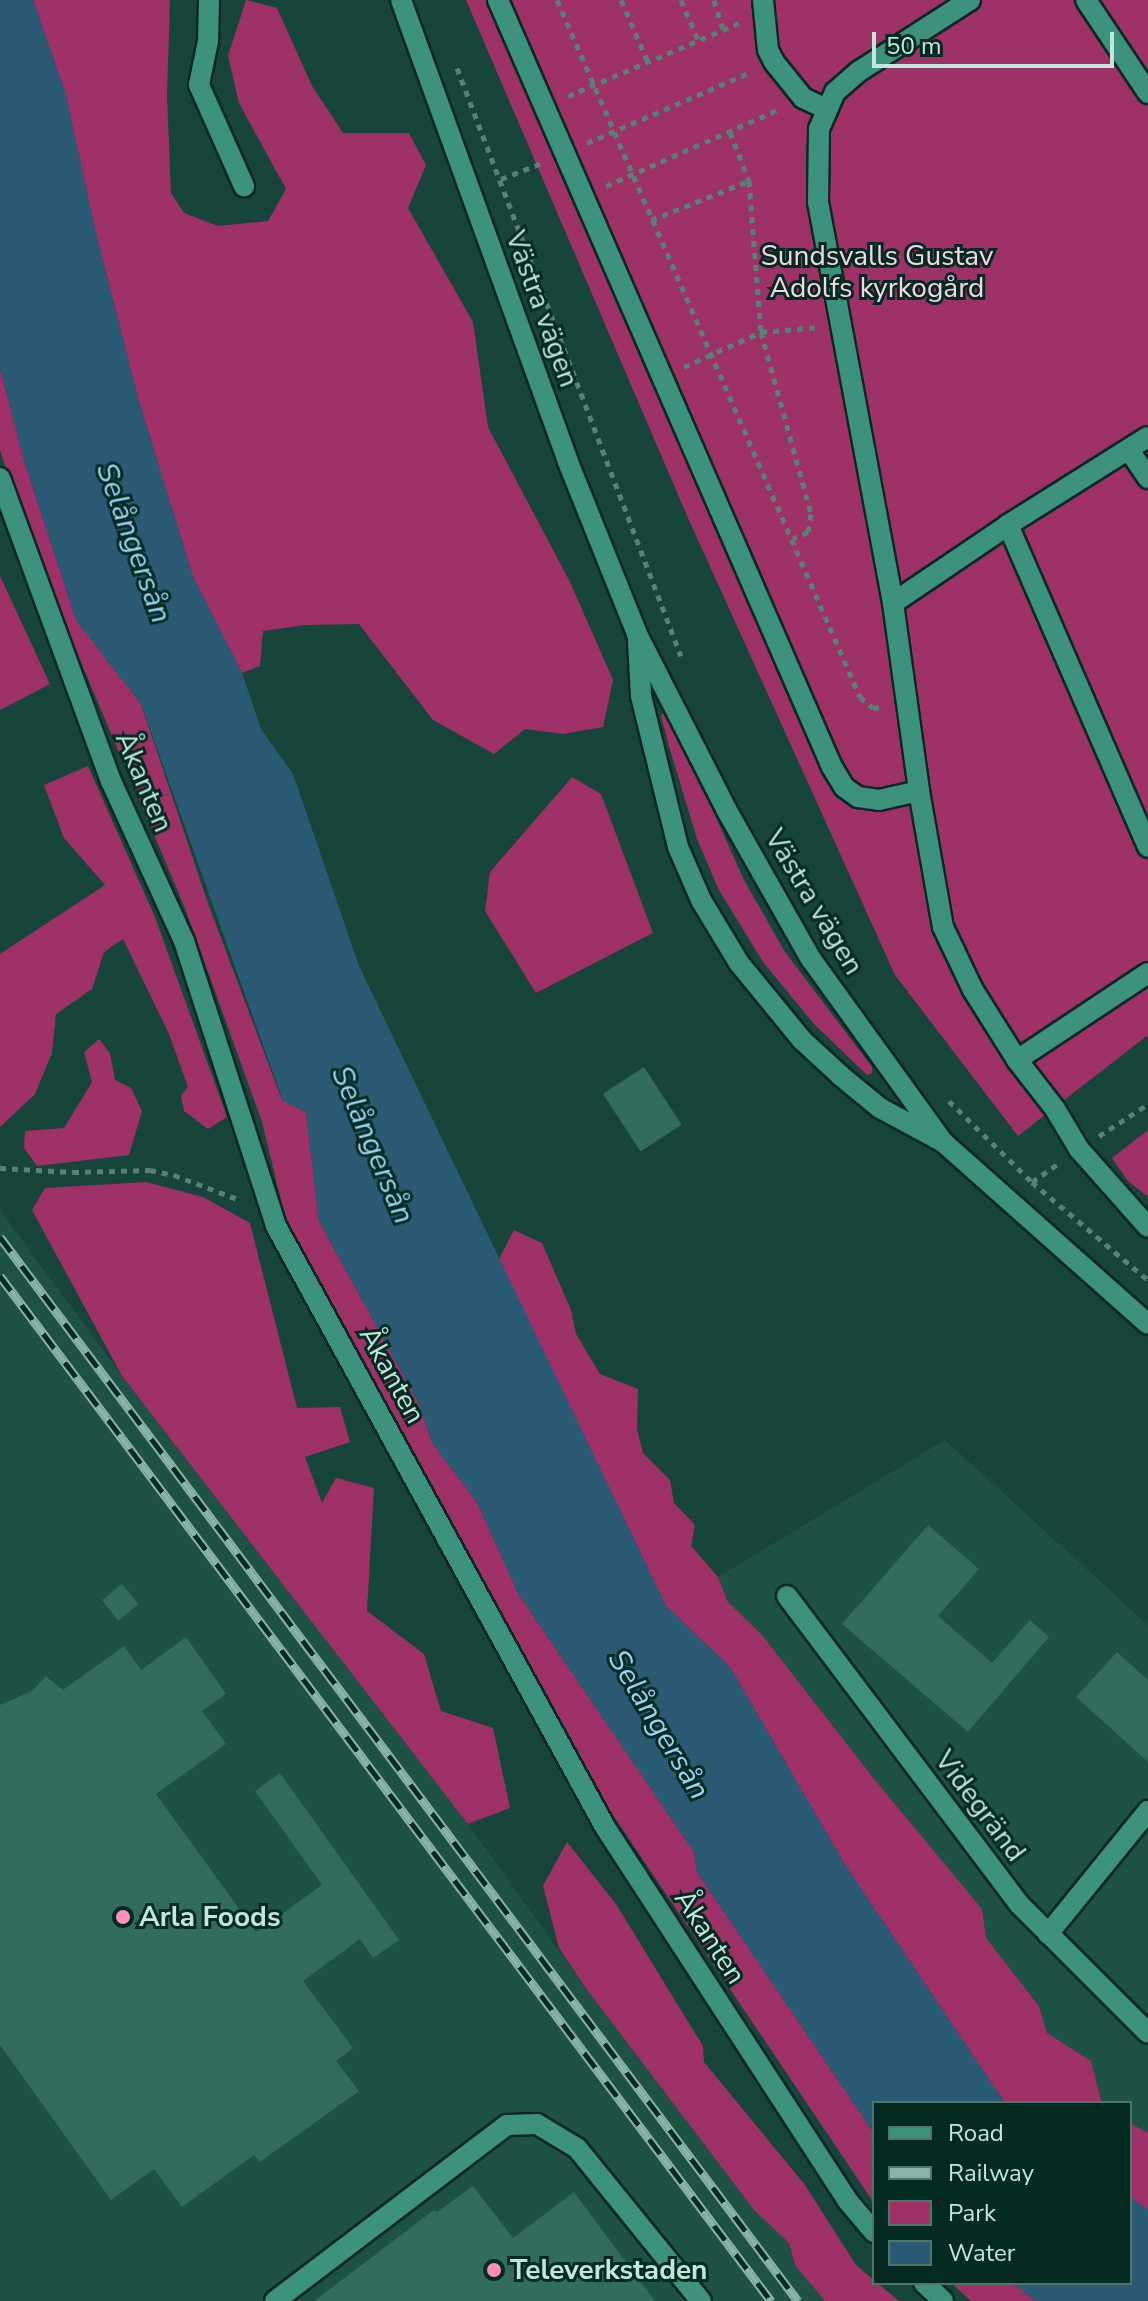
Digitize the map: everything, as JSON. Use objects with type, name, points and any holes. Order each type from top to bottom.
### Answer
[{"type":"street","points":[[209,0],[208,41],[199,85],[244,186]]},
{"type":"street","name":"Västra vägen","points":[[401,0],[568,462],[637,634],[726,809],[811,959],[943,1142],[1148,1324]]},
{"type":"street","points":[[498,0],[832,767],[844,787],[858,797],[879,800],[919,791]]},
{"type":"street","points":[[782,0],[764,14],[774,62],[803,98],[827,109]]},
{"type":"street","points":[[970,0],[858,72],[835,92],[819,129],[818,202],[893,603],[919,791],[943,927],[973,990],[1017,1060],[1055,1109],[1079,1149],[1148,1227]]},
{"type":"street","points":[[1086,0],[1148,93]]},
{"type":"street","points":[[893,603],[1008,525],[1148,437]]},
{"type":"street","points":[[1129,450],[1148,478]]},
{"type":"street","name":"Åkanten","points":[[0,478],[111,781],[184,941],[276,1226],[605,1827],[847,2200],[872,2230]]},
{"type":"street","points":[[1008,525],[1148,847]]},
{"type":"street","name":"Västra vägen","points":[[637,634],[641,696],[678,847],[701,900],[731,951],[802,1040],[841,1076],[880,1108],[943,1142]]},
{"type":"street","points":[[1017,1060],[1148,973]]},
{"type":"street","name":"Videgränd","points":[[787,1596],[1019,1904],[1148,2033]]},
{"type":"street","points":[[1048,1934],[1148,1811]]},
{"type":"street","points":[[275,2301],[507,2125],[537,2124],[577,2148],[701,2301]]},
{"type":"street","points":[[926,2285],[943,2301]]},
{"type":"path","points":[[557,0],[709,356],[793,538],[860,697],[873,708],[906,705]]},
{"type":"path","points":[[621,0],[648,62]]},
{"type":"path","points":[[681,0],[698,40]]},
{"type":"path","points":[[714,0],[723,29]]},
{"type":"path","points":[[545,105],[764,14]]},
{"type":"path","points":[[452,55],[684,664]]},
{"type":"path","points":[[501,179],[774,62]]},
{"type":"path","points":[[583,197],[803,98]]},
{"type":"path","points":[[730,132],[749,181],[761,332],[811,514],[808,532],[793,538]]},
{"type":"path","points":[[651,220],[749,181]]},
{"type":"path","points":[[661,377],[761,332],[820,327]]},
{"type":"path","points":[[944,1096],[1032,1182],[1148,1280]]},
{"type":"path","points":[[1079,1149],[1148,1104]]},
{"type":"path","points":[[0,1168],[162,1173],[242,1201],[276,1226]]},
{"type":"shaded area","points":[[0,1210],[122,1376],[468,1824],[585,1987],[754,2210],[789,2243],[795,2265],[825,2301],[0,2301]]},
{"type":"shaded area","points":[[945,1440],[1148,1625],[1148,2133],[1132,2124],[1132,2101],[1101,2101],[1091,2061],[1047,2033],[1039,2006],[986,1938],[982,1909],[875,1780],[762,1635],[728,1602],[718,1577]]},
{"type":"green space","points":[[33,0],[170,0],[167,96],[171,193],[184,213],[218,226],[268,221],[286,189],[239,103],[228,56],[246,0],[277,8],[312,86],[343,133],[409,133],[426,165],[408,208],[473,322],[488,427],[570,582],[613,680],[603,727],[563,734],[525,729],[494,754],[433,720],[359,624],[305,625],[263,631],[260,666],[242,673],[193,577],[139,402],[95,230],[66,96]]},
{"type":"green space","name":"Sundsvalls Gustav Adolfs kyrkogård","points":[[466,0],[1148,0],[1148,1035],[1018,1136],[895,975],[688,518]]},
{"type":"green space","points":[[0,368],[24,460],[76,620],[141,704],[209,906],[282,1100],[306,1112],[319,1221],[417,1400],[433,1444],[477,1502],[518,1593],[694,1852],[697,1872],[872,2130],[872,2200],[590,1781],[287,1225],[262,1122],[185,908],[41,568],[0,450]]},
{"type":"green space","points":[[0,576],[50,684],[0,710]]},
{"type":"green space","points":[[664,711],[670,715],[744,880],[785,952],[872,1067],[872,1073],[867,1075],[814,1024],[763,962],[719,890],[697,839],[661,716]]},
{"type":"green space","points":[[88,766],[155,917],[227,1117],[208,1129],[184,1111],[181,1096],[188,1087],[169,1034],[123,939],[104,952],[92,989],[56,1014],[52,1053],[35,1094],[0,1127],[0,954],[105,885],[64,838],[44,785]]},
{"type":"green space","points":[[572,777],[601,794],[653,933],[536,993],[485,911],[490,872]]},
{"type":"green space","points":[[99,1039],[110,1053],[115,1080],[131,1088],[142,1111],[129,1155],[37,1166],[24,1148],[25,1131],[64,1128],[92,1082],[84,1052]]},
{"type":"green space","points":[[1148,1130],[1148,1197],[1128,1181],[1112,1158]]},
{"type":"green space","points":[[146,1182],[203,1197],[250,1223],[297,1408],[340,1407],[350,1442],[305,1457],[322,1503],[336,1478],[374,1488],[367,1611],[424,1654],[441,1711],[493,1728],[510,1808],[468,1824],[122,1376],[32,1210],[45,1188]]},
{"type":"green space","points":[[514,1230],[542,1243],[571,1310],[576,1334],[600,1374],[638,1389],[637,1429],[643,1453],[670,1480],[674,1503],[695,1525],[691,1546],[718,1577],[728,1602],[762,1635],[875,1780],[982,1909],[986,1938],[1039,2006],[1047,2033],[1091,2061],[1101,2101],[1004,2101],[845,1865],[730,1667],[666,1606],[499,1259]]},
{"type":"green space","points":[[567,1842],[616,1904],[703,2046],[704,2062],[805,2185],[856,2265],[872,2278],[872,2285],[880,2285],[899,2301],[825,2301],[795,2265],[789,2243],[754,2210],[585,1987],[559,1948],[543,1886]]},
{"type":"green space","points":[[1132,2124],[1148,2133],[1148,2210],[1132,2198]]},
{"type":"green space","points":[[953,2285],[1016,2285],[1036,2301],[971,2301]]},
{"type":"water","name":"Selångersån","points":[[0,0],[33,0],[66,96],[95,230],[139,402],[193,577],[242,673],[261,729],[293,774],[359,966],[666,1606],[730,1667],[845,1865],[1004,2101],[872,2101],[872,2130],[697,1872],[694,1852],[518,1593],[477,1502],[433,1444],[417,1400],[319,1221],[306,1112],[283,1101],[141,704],[76,620],[24,460],[0,368]]},
{"type":"water","points":[[1132,2198],[1148,2210],[1148,2301],[1036,2301],[1016,2285],[1132,2285]]},
{"type":"building","points":[[644,1067],[682,1125],[640,1152],[603,1094]]},
{"type":"building","points":[[928,1525],[979,1569],[938,1616],[992,1663],[1030,1620],[1049,1637],[968,1732],[842,1624]]},
{"type":"building","points":[[122,1584],[138,1604],[118,1621],[102,1600]]},
{"type":"building","name":"Arla Foods","points":[[186,1637],[226,1694],[202,1711],[226,1744],[156,1794],[256,1932],[322,1885],[255,1791],[280,1773],[399,1940],[373,1958],[360,1939],[303,1981],[353,2048],[336,2061],[359,2091],[260,2162],[254,2155],[182,2207],[154,2169],[111,2200],[0,2045],[0,1705],[32,1691],[46,1676],[63,1690],[124,1646],[141,1670]]},
{"type":"building","points":[[1117,1652],[1148,1680],[1148,1762],[1076,1697]]},
{"type":"building","name":"Televerkstaden","points":[[473,2186],[513,2238],[574,2192],[655,2301],[314,2301],[434,2210],[437,2212]]},
{"type":"railway","points":[[0,1237],[798,2301]]},
{"type":"railway","points":[[0,1276],[771,2301]]},
{"type":"place","name":"Arla Foods","points":[[123,1917]]},
{"type":"place","name":"Televerkstaden","points":[[494,2270]]}]
